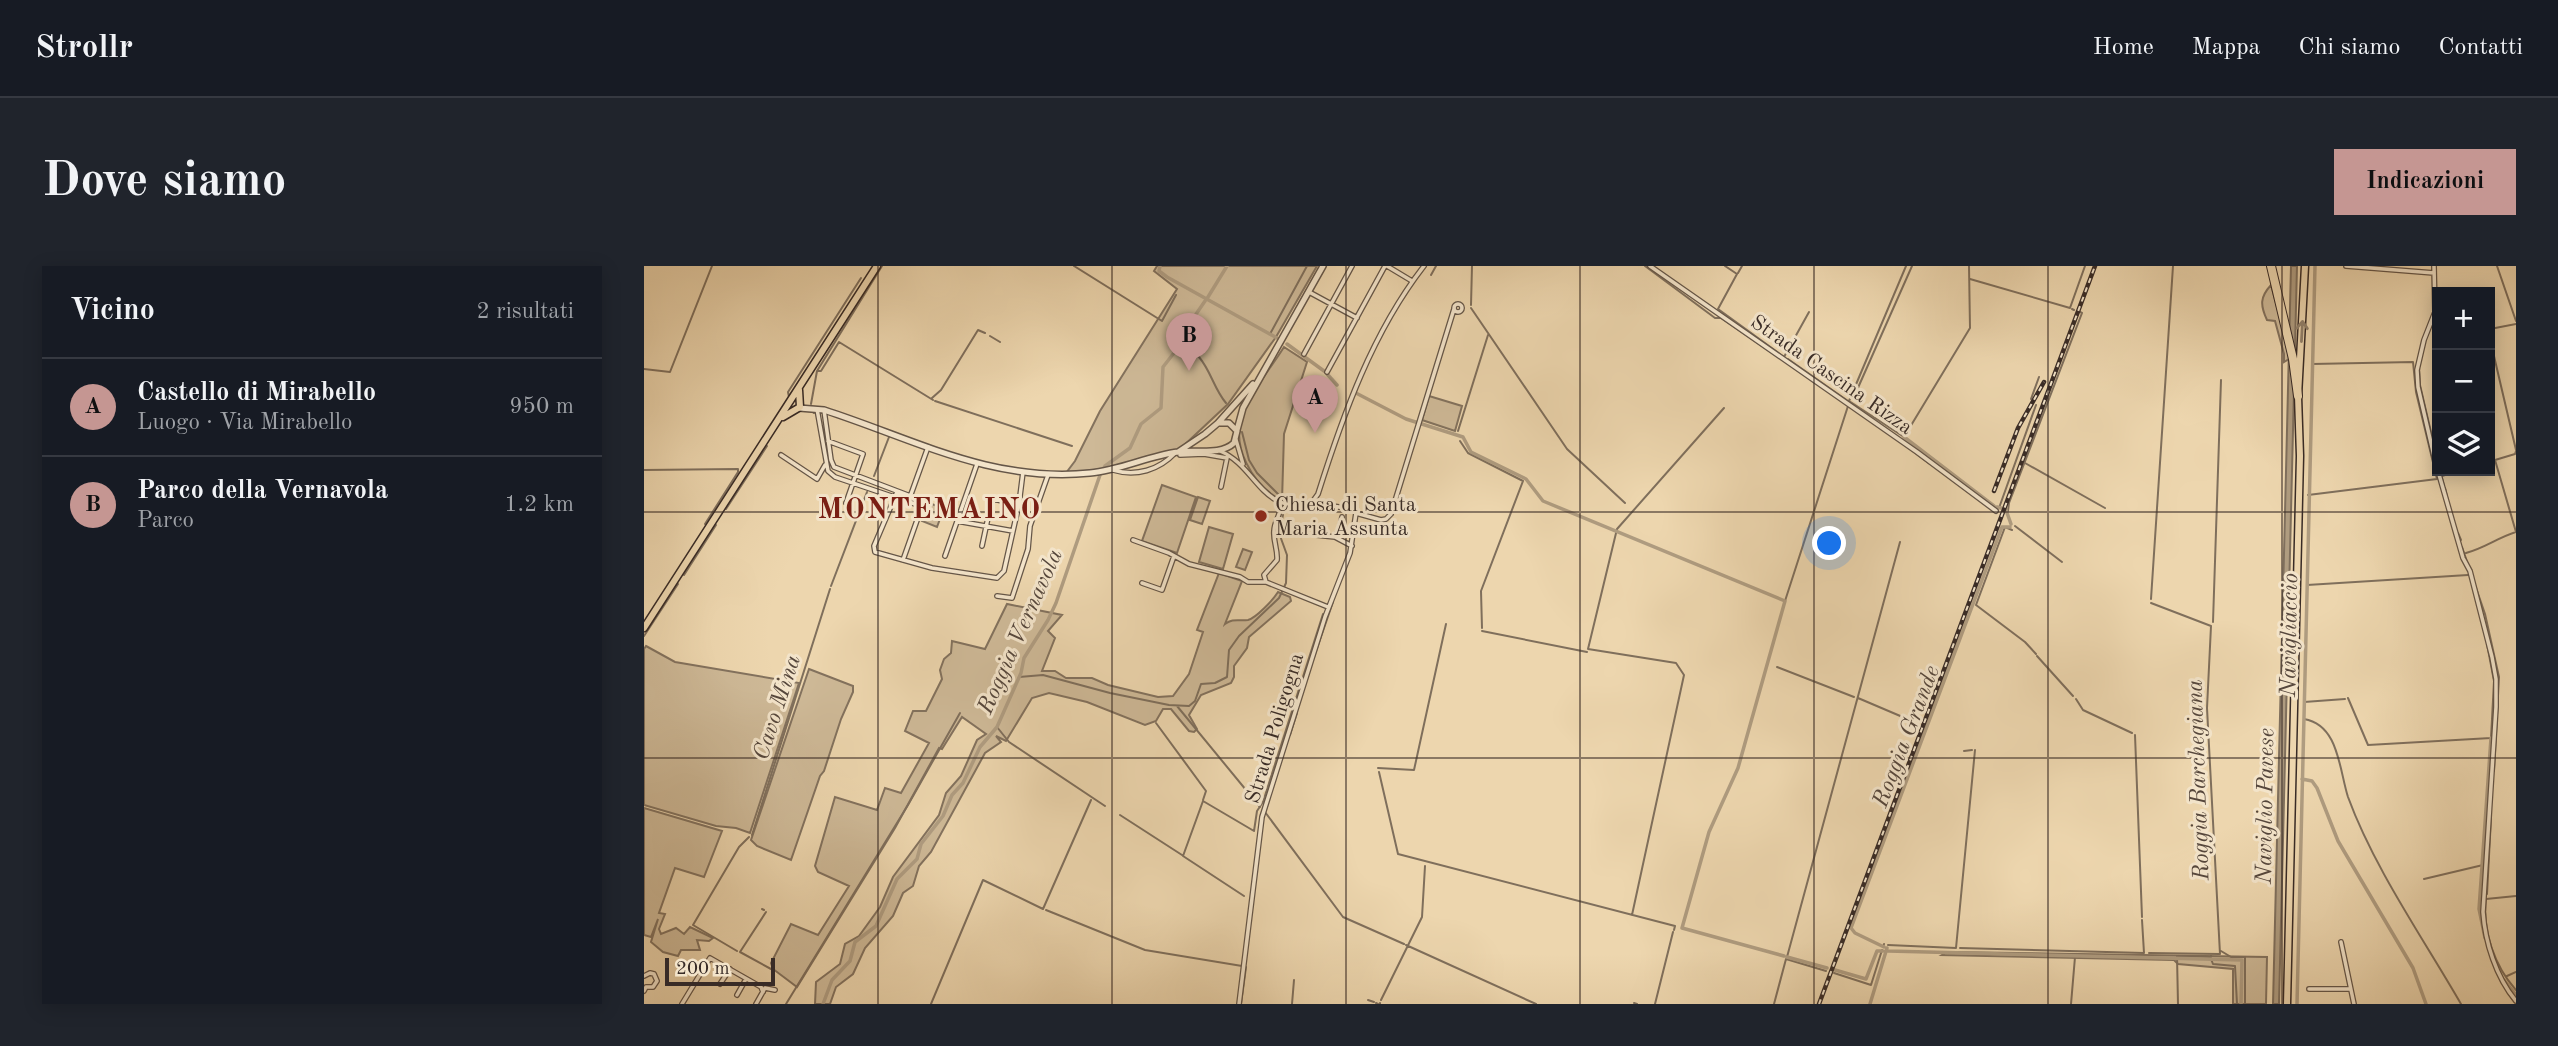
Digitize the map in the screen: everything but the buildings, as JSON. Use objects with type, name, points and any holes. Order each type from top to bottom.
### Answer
[{"type":"highway","points":[[2269,266],[2286,330],[2298,396]]},
{"type":"main road","points":[[644,628],[778,420],[796,404],[799,388],[877,266]]},
{"type":"main road","points":[[2287,1004],[2300,456],[2298,396],[2305,266]]},
{"type":"street","points":[[1244,466],[1236,440],[1243,408],[1323,266]]},
{"type":"street","points":[[1304,355],[1352,266]]},
{"type":"street","points":[[1327,372],[1386,266],[1412,281]]},
{"type":"street","points":[[1313,501],[1318,494],[1353,390],[1412,281],[1424,266]]},
{"type":"street","name":"Strada Cascina Rizza","points":[[1650,266],[1917,452],[1995,511]]},
{"type":"street","points":[[2346,266],[2434,273]]},
{"type":"street","points":[[2432,448],[2418,387],[2417,370],[2435,312],[2434,266]]},
{"type":"street","points":[[1309,292],[1357,318]]},
{"type":"street","points":[[796,404],[977,464],[1048,475],[1113,470],[1178,453],[1215,452],[1233,456],[1270,498],[1279,502],[1313,501],[1352,509],[1356,513],[1381,520],[1391,514],[1454,309]]},
{"type":"street","points":[[1113,470],[1144,473],[1178,453],[1218,422],[1249,389],[1271,359]]},
{"type":"street","points":[[818,410],[834,467],[918,499],[921,509],[903,560]]},
{"type":"street","points":[[818,410],[828,471],[835,477],[915,505],[920,503]]},
{"type":"street","points":[[1218,422],[1228,423],[1237,431]]},
{"type":"street","points":[[1205,434],[1204,442],[1227,458],[1221,487]]},
{"type":"street","points":[[1215,452],[1230,447],[1236,440]]},
{"type":"street","points":[[828,441],[863,454],[846,503]]},
{"type":"street","points":[[910,497],[928,447]]},
{"type":"street","points":[[781,455],[817,478],[825,465]]},
{"type":"street","points":[[945,556],[977,464]]},
{"type":"street","points":[[897,492],[874,551],[932,568],[999,578],[1004,571],[1019,504],[1023,472]]},
{"type":"street","points":[[997,596],[1012,598],[1028,549],[1030,526],[1048,475]]},
{"type":"street","points":[[2439,476],[2463,558],[2470,571],[2496,678],[2484,924],[2499,975],[2516,1000]]},
{"type":"street","points":[[875,490],[877,484]]},
{"type":"street","points":[[982,546],[992,499],[1019,504]]},
{"type":"street","points":[[1256,583],[1277,560],[1273,529],[1279,516],[1279,502]]},
{"type":"street","name":"Strada Poligogna","points":[[1239,1004],[1262,817],[1328,607],[1352,546],[1356,513]]},
{"type":"street","points":[[1335,537],[1342,517]]},
{"type":"street","points":[[957,521],[1013,531]]},
{"type":"street","points":[[1316,535],[1335,537],[1352,546]]},
{"type":"street","points":[[1132,540],[1189,564],[1256,583],[1266,582],[1328,607]]},
{"type":"street","points":[[1142,583],[1162,590],[1174,556]]},
{"type":"street","points":[[1264,575],[1266,582]]},
{"type":"street","points":[[2341,942],[2354,1004]]},
{"type":"street","points":[[682,1004],[709,958],[761,987],[763,992]]},
{"type":"street","points":[[720,984],[730,969]]},
{"type":"street","points":[[644,976],[650,973],[657,977],[656,985],[645,987]]},
{"type":"street","points":[[737,995],[747,979]]},
{"type":"street","points":[[756,1004],[768,987],[775,990]]},
{"type":"street","points":[[2309,989],[2350,989]]},
{"type":"shaded area","points":[[1157,266],[1317,266],[1276,337],[1228,404],[1180,449],[1112,468],[1066,473],[1075,461],[1100,411],[1177,289],[1154,271]]},
{"type":"shaded area","points":[[2271,285],[2291,358],[2284,362],[2275,321],[2267,320],[2262,305],[2263,297]]},
{"type":"shaded area","points":[[1284,347],[1307,362],[1284,434],[1282,501],[1271,494],[1253,475],[1246,463],[1239,438],[1243,412],[1256,387]]},
{"type":"shaded area","points":[[1429,396],[1462,406],[1455,431],[1422,420]]},
{"type":"shaded area","points":[[1162,485],[1196,497],[1177,553],[1142,541]]},
{"type":"shaded area","points":[[1198,497],[1210,501],[1202,524],[1190,520]]},
{"type":"shaded area","points":[[928,503],[944,508],[937,527],[922,521]]},
{"type":"shaded area","points":[[1209,527],[1233,534],[1223,569],[1199,562]]},
{"type":"shaded area","points":[[1243,549],[1252,552],[1245,570],[1236,567]]},
{"type":"shaded area","points":[[1219,573],[1242,581],[1225,624],[1233,620],[1251,619],[1278,592],[1290,597],[1291,601],[1249,637],[1247,648],[1234,666],[1231,683],[1201,695],[1189,715],[1197,729],[1194,732],[1189,731],[1171,709],[1163,709],[1156,721],[1145,725],[1087,702],[1049,693],[1032,698],[1006,741],[996,736],[1001,742],[985,753],[931,852],[919,866],[913,886],[903,893],[893,916],[865,948],[853,974],[836,987],[830,1004],[815,1004],[816,982],[840,964],[845,944],[859,936],[880,907],[893,877],[939,815],[946,793],[961,776],[977,740],[986,734],[962,717],[942,749],[939,748],[895,828],[797,987],[773,969],[771,963],[791,924],[818,935],[849,886],[818,872],[815,866],[835,797],[877,810],[885,788],[901,793],[929,743],[905,731],[913,711],[926,711],[942,679],[940,670],[944,659],[951,653],[952,641],[985,649],[1007,604],[1062,615],[1048,631],[1055,638],[1042,671],[1055,671],[1066,678],[1092,678],[1108,685],[1158,697],[1173,696],[1189,674],[1203,632],[1197,630]]},
{"type":"shaded area","points":[[646,646],[675,662],[799,683],[750,833],[644,805]]},
{"type":"shaded area","points":[[809,669],[853,686],[853,692],[791,860],[757,846],[751,840]]},
{"type":"shaded area","points":[[644,808],[722,831],[704,877],[675,868],[659,913],[665,914],[659,929],[661,934],[676,928],[684,934],[690,927],[713,938],[709,941],[697,940],[700,950],[681,950],[678,956],[663,952],[651,942],[658,919],[651,937],[644,935]]},
{"type":"shaded area","points":[[1947,952],[2267,957],[2266,1004],[2233,1004],[2233,969],[2178,964],[2174,960],[1942,955]]},
{"type":"water","points":[[2291,266],[2297,266],[2279,1004],[2273,1004]]},
{"type":"waterway","points":[[644,369],[670,372],[712,266]]},
{"type":"waterway","name":"Cavo Mina","points":[[811,404],[817,371],[882,266]]},
{"type":"waterway","points":[[1074,266],[1162,321],[1176,295]]},
{"type":"waterway","points":[[1160,266],[1159,271],[1167,277],[1277,338]]},
{"type":"waterway","name":"Roggia Vernavola","points":[[1208,297],[1227,266]]},
{"type":"waterway","points":[[1270,334],[1307,266]]},
{"type":"waterway","points":[[1431,275],[1436,266]]},
{"type":"waterway","points":[[1471,305],[1472,266]]},
{"type":"waterway","points":[[1645,266],[1715,318],[1721,318],[1778,357]]},
{"type":"waterway","points":[[1725,266],[1737,274],[1718,309],[1784,357],[1809,312]]},
{"type":"waterway","points":[[1738,273],[1742,266]]},
{"type":"waterway","name":"Roggia Grande","points":[[1906,266],[1849,401],[1904,437],[1970,328],[1969,266]]},
{"type":"waterway","points":[[1853,399],[1912,266]]},
{"type":"waterway","points":[[1970,279],[2070,308],[2085,266]]},
{"type":"waterway","name":"Roggia Barchegiana","points":[[2151,599],[2173,266]]},
{"type":"waterway","name":"Navigliaccio","points":[[2297,1004],[2315,266]]},
{"type":"waterway","points":[[2497,266],[2516,321]]},
{"type":"waterway","points":[[789,397],[788,392],[861,278]]},
{"type":"waterway","name":"Roggia Vernavola","points":[[823,1004],[832,980],[850,961],[855,942],[876,926],[897,879],[917,859],[921,844],[943,816],[980,747],[997,727],[1021,673],[1024,658],[1056,603],[1100,475],[1105,466],[1130,448],[1141,424],[1161,408],[1163,367],[1184,340],[1192,320],[1205,301]]},
{"type":"waterway","points":[[1471,308],[1567,449],[1625,503]]},
{"type":"waterway","points":[[2008,511],[2082,313],[2080,312]]},
{"type":"waterway","points":[[2495,328],[2516,324]]},
{"type":"waterway","points":[[932,398],[941,390],[978,330],[985,333]]},
{"type":"waterway","points":[[1458,431],[1488,335]]},
{"type":"waterway","points":[[990,336],[1000,342]]},
{"type":"waterway","points":[[1184,340],[1203,362],[1226,403]]},
{"type":"waterway","points":[[818,371],[821,371],[839,342],[933,400]]},
{"type":"waterway","points":[[1287,344],[1324,371]]},
{"type":"waterway","points":[[2493,350],[2516,450]]},
{"type":"waterway","name":"Roggia Grande","points":[[1788,359],[1848,401]]},
{"type":"waterway","points":[[2308,495],[2437,479],[2416,392],[2413,362],[2312,364]]},
{"type":"waterway","points":[[2419,367],[2420,385],[2432,437]]},
{"type":"waterway","points":[[1328,375],[1337,385]]},
{"type":"waterway","points":[[2031,399],[2039,377]]},
{"type":"waterway","points":[[2213,622],[2221,380]]},
{"type":"waterway","points":[[1354,392],[1406,419],[1463,437],[1471,452],[1526,479],[1543,501],[1785,601],[1738,768],[1709,832],[1682,928],[1784,956]]},
{"type":"waterway","points":[[935,401],[1072,446]]},
{"type":"waterway","points":[[1999,508],[2036,405]]},
{"type":"waterway","points":[[1785,601],[1848,406]]},
{"type":"waterway","points":[[1632,915],[1684,675],[1676,663],[1588,649],[1617,529],[1724,408]]},
{"type":"waterway","points":[[1242,432],[1249,460],[1257,473],[1285,501]]},
{"type":"waterway","name":"Cavo Mina","points":[[874,476],[889,437]]},
{"type":"waterway","name":"Roggia Grande","points":[[1904,437],[1994,506]]},
{"type":"waterway","points":[[1460,441],[1468,453],[1523,481],[1481,591],[1482,628]]},
{"type":"waterway","points":[[726,509],[767,446]]},
{"type":"waterway","points":[[1906,446],[1930,464]]},
{"type":"waterway","points":[[2466,553],[2516,532],[2495,460],[2515,454],[2516,451]]},
{"type":"waterway","points":[[2025,463],[2105,508]]},
{"type":"waterway","points":[[644,470],[738,469],[705,524]]},
{"type":"waterway","points":[[2441,476],[2444,486]]},
{"type":"waterway","points":[[2445,488],[2448,501]]},
{"type":"waterway","name":"Cavo Mina","points":[[831,586],[867,492]]},
{"type":"waterway","name":"Roggia Grande","points":[[1997,507],[2001,508]]},
{"type":"waterway","name":"Roggia Grande","points":[[2006,510],[2011,524]]},
{"type":"waterway","points":[[1019,677],[1043,675],[1110,693],[1169,705],[1189,706],[1195,701],[1201,684],[1215,683],[1227,677],[1229,650],[1239,636],[1279,598],[1286,583],[1287,555],[1279,533],[1283,515]]},
{"type":"waterway","points":[[684,575],[716,525]]},
{"type":"waterway","points":[[2015,526],[2062,562]]},
{"type":"waterway","name":"Roggia Grande","points":[[1884,947],[1855,933],[1851,928],[2002,527],[2010,527]]},
{"type":"waterway","name":"Roggia Grande","points":[[2012,530],[2005,527],[1976,605],[2025,642],[2036,654]]},
{"type":"waterway","points":[[2458,533],[2461,540]]},
{"type":"waterway","points":[[1787,957],[1900,542]]},
{"type":"waterway","points":[[2462,547],[2485,614],[2499,677],[2494,771]]},
{"type":"waterway","points":[[2307,585],[2468,575]]},
{"type":"waterway","points":[[644,636],[678,584]]},
{"type":"waterway","name":"Cavo Mina","points":[[752,835],[830,589]]},
{"type":"waterway","points":[[1314,657],[1333,602]]},
{"type":"waterway","name":"Roggia Barchegiana","points":[[2149,953],[2220,954],[2207,708],[2211,626],[2151,603]]},
{"type":"waterway","points":[[1244,896],[1183,856],[1203,801],[1254,831],[1257,811],[1263,802],[1323,614]]},
{"type":"waterway","points":[[1378,768],[1414,770],[1446,624]]},
{"type":"waterway","points":[[1482,631],[1587,652]]},
{"type":"waterway","points":[[2348,698],[2368,745],[2491,738],[2494,681],[2487,644]]},
{"type":"waterway","points":[[2037,656],[2073,696]]},
{"type":"waterway","points":[[1777,667],[1854,697]]},
{"type":"waterway","points":[[1858,698],[1912,721]]},
{"type":"waterway","points":[[2076,699],[2083,710],[2132,733]]},
{"type":"waterway","points":[[2304,702],[2345,699]]},
{"type":"waterway","points":[[1177,706],[1260,807]]},
{"type":"waterway","points":[[786,1004],[908,805],[960,713]]},
{"type":"waterway","points":[[1290,735],[1297,713]]},
{"type":"waterway","points":[[2304,719],[2316,723],[2331,739],[2348,797],[2371,850],[2461,1004]]},
{"type":"waterway","points":[[1156,723],[1206,791],[1203,800]]},
{"type":"waterway","points":[[997,727],[1009,742],[1105,806]]},
{"type":"waterway","points":[[2135,735],[2142,917]]},
{"type":"waterway","points":[[2485,938],[2479,909],[2491,738]]},
{"type":"waterway","points":[[1964,751],[1972,750]]},
{"type":"waterway","points":[[1888,945],[1956,948],[1975,750]]},
{"type":"waterway","points":[[1379,772],[1398,854],[1675,926],[1674,930]]},
{"type":"waterway","points":[[2302,779],[2312,781],[2317,788],[2338,841],[2413,968],[2426,1004]]},
{"type":"waterway","points":[[931,1004],[983,880],[1043,909],[1091,800]]},
{"type":"waterway","points":[[1265,812],[1343,917],[1404,944]]},
{"type":"waterway","points":[[1120,815],[1182,855]]},
{"type":"waterway","points":[[2487,894],[2491,818]]},
{"type":"waterway","name":"Cavo Mina","points":[[737,951],[693,925],[739,847],[749,837]]},
{"type":"waterway","points":[[2424,879],[2483,865]]},
{"type":"waterway","points":[[1381,1000],[1422,917],[1425,866]]},
{"type":"waterway","points":[[2516,896],[2486,899],[2485,911],[2488,936],[2496,960],[2516,990]]},
{"type":"waterway","points":[[1046,910],[1145,950],[1242,966]]},
{"type":"waterway","points":[[766,912],[740,952],[771,969]]},
{"type":"waterway","points":[[1960,948],[2144,953],[2142,920]]},
{"type":"waterway","points":[[1655,1004],[1673,932]]},
{"type":"waterway","points":[[1406,945],[1536,1004]]},
{"type":"waterway","name":"Roggia Grande","points":[[1870,1004],[1887,948]]},
{"type":"waterway","points":[[1834,973],[1871,985],[1882,950]]},
{"type":"waterway","points":[[1835,970],[1866,979],[1877,951],[1883,951]]},
{"type":"waterway","points":[[1888,951],[2242,960],[2241,1004]]},
{"type":"waterway","points":[[2221,951],[2231,957],[2245,957],[2245,1004]]},
{"type":"waterway","name":"Roggia Barchegiana","points":[[2178,1004],[2177,956],[2211,957],[2211,954]]},
{"type":"waterway","points":[[1787,957],[1827,968]]},
{"type":"waterway","points":[[2071,1004],[2075,957]]},
{"type":"waterway","points":[[1774,1004],[1786,959],[1826,971]]},
{"type":"waterway","points":[[2211,959],[2213,964],[2235,966],[2237,1004]]},
{"type":"waterway","points":[[1241,1004],[1246,967]]},
{"type":"waterway","points":[[2507,976],[2516,972]]},
{"type":"waterway","points":[[1292,1004],[1294,980]]},
{"type":"waterway","points":[[2504,980],[2516,995]]},
{"type":"waterway","points":[[1368,1000],[1374,1002]]},
{"type":"railway","points":[[1819,1004],[2095,266]]},
{"type":"railway","points":[[1994,491],[2018,428],[2044,382]]},
{"type":"place","name":"Parco della Vernavola","points":[[1189,371]]},
{"type":"place","name":"Castello di Mirabello","points":[[1315,433]]},
{"type":"place","name":"Chiesa di Santa Maria Assunta","points":[[1261,516]]},
{"type":"district","name":"MONTEMAINO","points":[[930,508]]},
{"type":"water label","name":"Naviglio Pavese","points":[[2264,806]]}]
